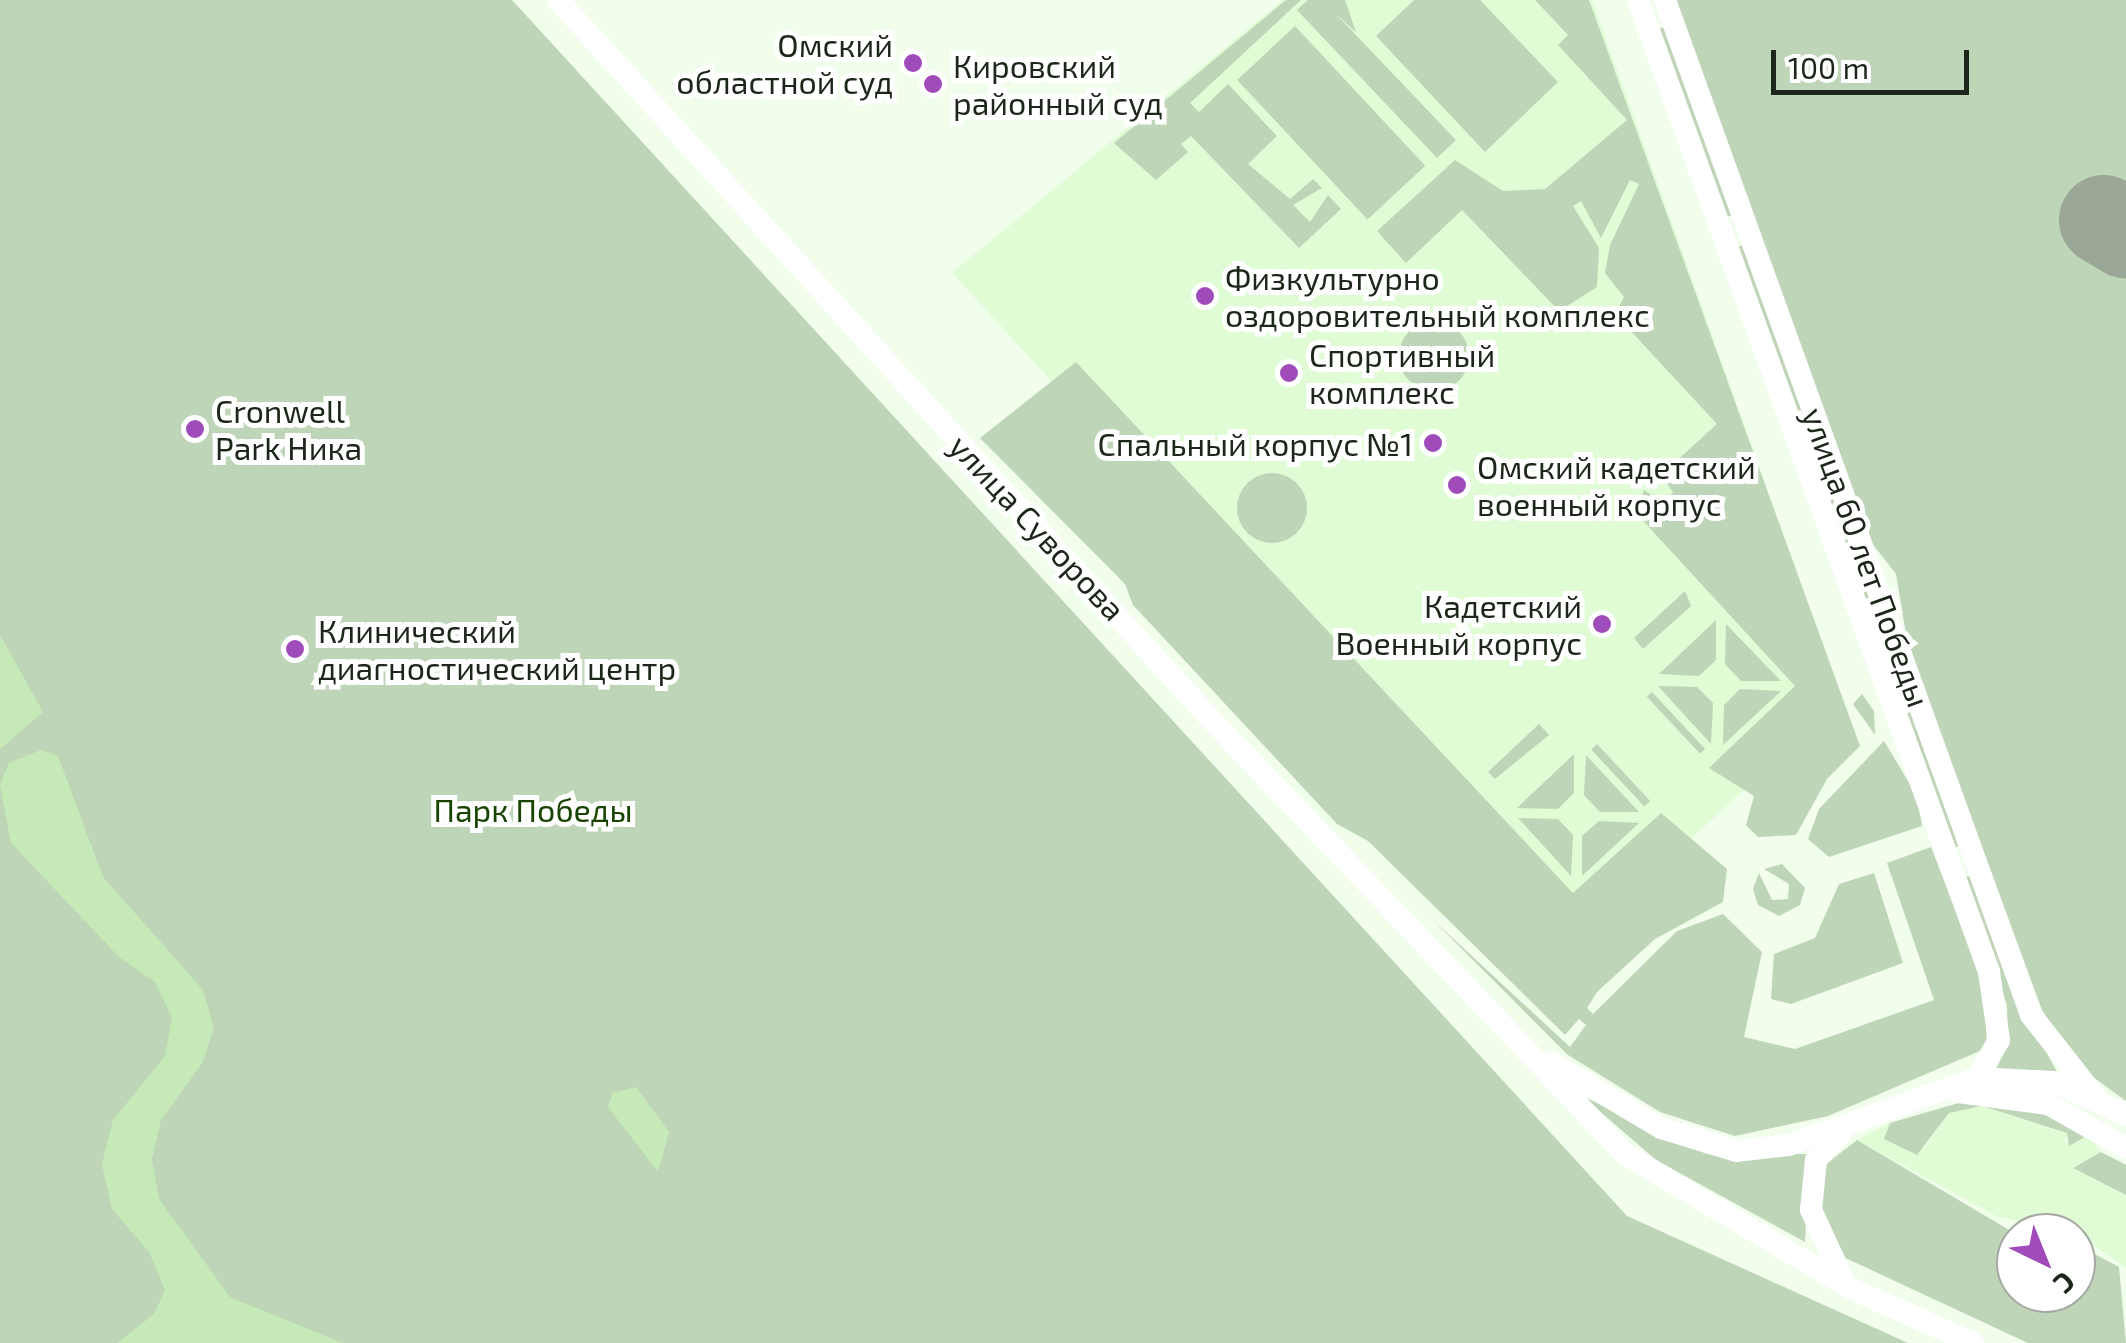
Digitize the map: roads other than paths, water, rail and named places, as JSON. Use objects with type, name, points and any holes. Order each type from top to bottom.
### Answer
[{"type":"main road","name":"улица Суворова","points":[[558,0],[1207,714],[1527,1046]]},
{"type":"main road","name":"улица 60 лет Победы","points":[[1638,0],[1951,866],[1999,1020],[1994,1055],[1977,1078]]},
{"type":"main road","name":"улица 60 лет Победы","points":[[1665,0],[2044,1042],[2096,1098]]},
{"type":"main road","points":[[1800,447],[1824,438]]},
{"type":"main road","points":[[1878,663],[1902,654]]},
{"type":"main road","points":[[1951,866],[1975,857]]},
{"type":"main road","points":[[1527,1046],[1606,1101],[1708,1146],[1765,1149],[1851,1124],[1977,1078],[2030,1077],[2096,1098],[2126,1114]]},
{"type":"main road","points":[[1527,1046],[1625,1154],[1850,1288],[1973,1343]]},
{"type":"main road","points":[[1944,1092],[2048,1104],[2126,1148]]},
{"type":"main road","points":[[1850,1288],[1817,1240],[1811,1210],[1816,1160],[1851,1124]]},
{"type":"place","name":"Омский областной суд","points":[[913,63]]},
{"type":"place","name":"Кировский районный суд","points":[[933,84]]},
{"type":"place","name":"Физкультурно оздоровительный комплекс","points":[[1205,296]]},
{"type":"place","name":"Спортивный комплекс","points":[[1289,373]]},
{"type":"place","name":"Cronwell Park Ника","points":[[195,429]]},
{"type":"place","name":"Спальный корпус №1","points":[[1433,443]]},
{"type":"place","name":"Омский кадетский военный корпус","points":[[1457,485]]},
{"type":"place","name":"Кадетский Военный корпус","points":[[1602,624]]},
{"type":"place","name":"Клинический диагностический центр","points":[[295,649]]},
{"type":"park label","name":"Парк Победы","points":[[533,809]]}]
